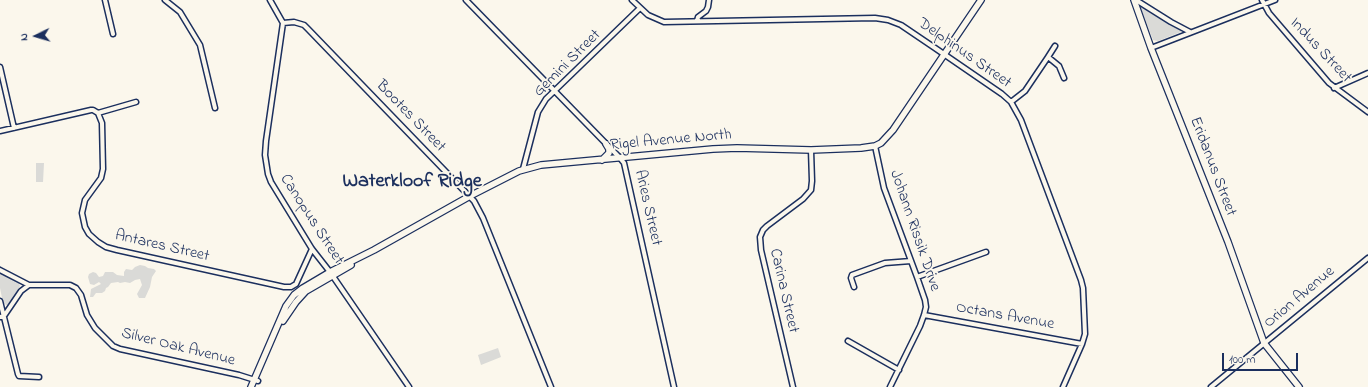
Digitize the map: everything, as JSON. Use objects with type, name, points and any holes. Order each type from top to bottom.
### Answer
[{"type":"main road","points":[[875,146],[881,143],[893,130],[981,0]]},
{"type":"main road","name":"Eridanus Street","points":[[1135,0],[1151,48],[1228,242],[1264,343],[1292,378]]},
{"type":"main road","points":[[601,160],[609,153],[609,149],[606,144]]},
{"type":"main road","name":"Rigel Avenue North","points":[[251,387],[256,380],[284,320],[291,308],[306,291],[332,274],[470,196],[504,177],[523,169],[541,165],[737,148],[811,150],[875,146]]},
{"type":"main road","points":[[1292,378],[1298,387]]},
{"type":"main road","points":[[1292,378],[1302,387]]},
{"type":"main road","name":"Rigel Avenue North","points":[[255,387],[256,380]]},
{"type":"street","points":[[105,0],[113,34]]},
{"type":"street","points":[[165,0],[180,12],[200,45],[215,108]]},
{"type":"street","points":[[270,0],[283,23]]},
{"type":"street","name":"Aries Street","points":[[466,0],[620,158],[626,170],[674,387]]},
{"type":"street","name":"Delphinus Street","points":[[632,0],[653,18],[664,22],[882,18],[900,25],[1002,94],[1011,102],[1021,120],[1081,280],[1084,292],[1085,334],[1063,387]]},
{"type":"street","points":[[696,21],[698,17],[706,11],[709,0]]},
{"type":"street","points":[[1135,0],[1190,32]]},
{"type":"street","points":[[1151,48],[1263,2],[1275,0]]},
{"type":"street","name":"Indus Street","points":[[1263,2],[1275,21],[1324,78],[1334,88],[1368,112]]},
{"type":"street","name":"Gemini Street","points":[[523,169],[538,112],[546,99],[640,8]]},
{"type":"street","name":"Bootes Street","points":[[283,23],[294,22],[304,25],[470,196],[483,218],[551,387]]},
{"type":"street","name":"Canopus Street","points":[[283,23],[266,141],[266,164],[271,182],[312,249],[332,274],[409,387]]},
{"type":"street","points":[[1011,102],[1025,91],[1055,46]]},
{"type":"street","points":[[1048,57],[1059,66],[1064,78]]},
{"type":"street","points":[[0,67],[14,128]]},
{"type":"street","points":[[1334,88],[1368,73]]},
{"type":"street","points":[[0,131],[91,110],[98,113],[136,102]]},
{"type":"street","name":"Antares Street","points":[[98,113],[102,123],[104,169],[101,178],[85,200],[82,213],[85,227],[89,234],[98,242],[106,247],[117,250],[284,287],[291,287],[296,284],[312,249]]},
{"type":"street","name":"Johann Rissik Drive","points":[[875,146],[884,188],[917,277],[926,307],[924,315],[890,387]]},
{"type":"street","name":"Carina Street","points":[[793,387],[761,250],[760,237],[763,230],[767,226],[803,199],[811,190],[811,150]]},
{"type":"street","points":[[917,277],[986,252]]},
{"type":"street","name":"Orion Avenue","points":[[1211,387],[1368,258]]},
{"type":"street","points":[[854,287],[851,278],[852,275],[885,263],[911,261]]},
{"type":"street","name":"Silver Oak Avenue","points":[[0,270],[29,285],[65,284],[76,288],[81,296],[90,322],[110,344],[117,348],[256,380]]},
{"type":"street","points":[[2,316],[21,291],[29,285]]},
{"type":"street","points":[[0,301],[2,316],[19,376],[39,377]]},
{"type":"street","name":"Octans Avenue","points":[[924,315],[1082,344]]},
{"type":"street","points":[[848,341],[899,370]]},
{"type":"shaded area","points":[[1141,5],[1181,32],[1158,41],[1153,40],[1140,6]]},
{"type":"shaded area","points":[[36,163],[44,163],[43,182],[36,182]]},
{"type":"shaded area","points":[[140,265],[156,271],[152,277],[150,287],[145,298],[139,298],[137,294],[142,285],[140,279],[130,283],[111,283],[102,293],[96,293],[93,297],[90,297],[91,289],[101,284],[99,282],[94,285],[90,284],[88,277],[89,274],[93,272],[99,277],[103,276],[105,272],[113,272],[117,275],[124,276],[126,269],[132,270]]},
{"type":"shaded area","points":[[0,273],[19,283],[20,286],[8,306],[3,303],[0,288]]},
{"type":"shaded area","points":[[498,348],[501,357],[481,365],[478,355]]},
{"type":"district","name":"Waterkloof Ridge","points":[[412,183]]}]
